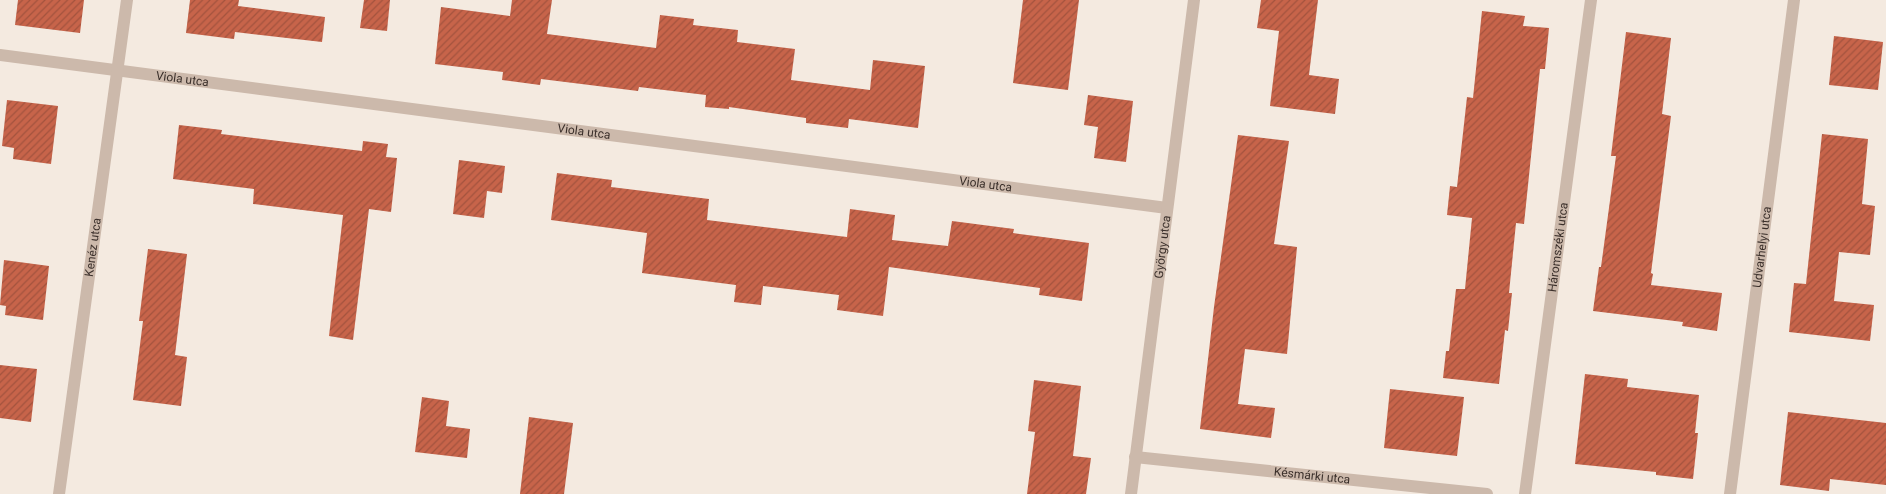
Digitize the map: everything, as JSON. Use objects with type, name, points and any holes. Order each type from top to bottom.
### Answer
[{"type":"street","name":"Kenéz utca","points":[[59,494],[126,0]]},
{"type":"street","name":"György utca","points":[[1131,494],[1194,0]]},
{"type":"street","name":"Háromszéki utca","points":[[1525,494],[1591,0]]},
{"type":"street","name":"Udvarhelyi utca","points":[[1730,494],[1794,0]]},
{"type":"street","name":"Viola utca","points":[[0,55],[1167,208]]},
{"type":"street","name":"Késmárki utca","points":[[1136,457],[1487,494]]},
{"type":"building","points":[[18,0],[84,0],[80,33],[15,25]]},
{"type":"building","points":[[190,0],[239,0],[238,6],[325,17],[322,42],[235,32],[234,39],[186,33]]},
{"type":"building","points":[[364,0],[390,0],[387,31],[360,28]]},
{"type":"building","points":[[512,0],[552,0],[547,34],[656,48],[660,15],[694,19],[693,25],[738,30],[737,42],[795,49],[791,80],[870,90],[873,60],[925,66],[918,128],[849,119],[848,128],[806,123],[806,118],[729,107],[729,109],[705,107],[706,95],[639,87],[638,91],[541,79],[540,85],[502,80],[503,72],[435,64],[441,7],[510,16]]},
{"type":"building","points":[[1023,0],[1079,0],[1068,90],[1013,83]]},
{"type":"building","points":[[1261,0],[1318,0],[1309,75],[1339,79],[1335,114],[1270,106],[1279,31],[1257,28]]},
{"type":"building","points":[[1482,11],[1525,16],[1523,26],[1549,28],[1545,69],[1540,69],[1524,224],[1516,223],[1509,293],[1512,293],[1508,331],[1505,330],[1499,384],[1443,378],[1446,351],[1449,351],[1456,289],[1465,289],[1472,218],[1447,215],[1450,186],[1457,187],[1467,97],[1473,98]]},
{"type":"building","points":[[1626,32],[1671,38],[1662,114],[1671,116],[1651,285],[1722,293],[1717,331],[1682,326],[1683,322],[1593,311],[1616,156],[1611,156]]},
{"type":"building","points":[[1834,36],[1883,42],[1878,90],[1829,85]]},
{"type":"building","points":[[1088,95],[1133,101],[1126,162],[1094,158],[1098,127],[1084,125]]},
{"type":"building","points":[[7,100],[58,106],[51,164],[13,159],[14,148],[2,146]]},
{"type":"building","points":[[179,125],[222,130],[221,134],[362,151],[363,141],[388,144],[386,157],[397,158],[391,212],[369,209],[353,340],[329,336],[343,215],[253,204],[254,189],[173,179]]},
{"type":"building","points":[[1822,134],[1868,139],[1862,204],[1875,206],[1870,255],[1839,252],[1834,301],[1874,305],[1870,341],[1789,332],[1794,283],[1806,284]]},
{"type":"building","points":[[1238,135],[1289,141],[1274,244],[1297,247],[1287,354],[1245,349],[1238,404],[1275,408],[1271,438],[1200,429],[1214,307]]},
{"type":"building","points":[[459,160],[505,166],[502,193],[487,191],[484,218],[453,214]]},
{"type":"building","points":[[557,173],[612,180],[611,187],[709,199],[707,220],[847,237],[850,209],[895,215],[892,240],[948,246],[952,221],[1014,229],[1013,233],[1089,243],[1082,301],[1039,295],[1040,288],[889,267],[883,316],[837,310],[839,295],[763,286],[761,305],[734,302],[736,285],[642,273],[647,233],[551,220]]},
{"type":"building","points":[[148,249],[187,254],[175,355],[187,357],[181,406],[133,400],[143,321],[139,321]]},
{"type":"building","points":[[4,260],[49,266],[43,320],[5,315],[6,306],[0,305]]},
{"type":"building","points":[[0,365],[37,369],[31,422],[0,418]]},
{"type":"building","points":[[1585,374],[1628,379],[1627,387],[1699,395],[1695,433],[1698,433],[1693,479],[1656,475],[1656,472],[1575,464]]},
{"type":"building","points":[[1034,380],[1081,386],[1073,456],[1091,458],[1086,494],[1027,494],[1035,432],[1028,431]]},
{"type":"building","points":[[1390,389],[1464,397],[1457,456],[1384,448]]},
{"type":"building","points":[[422,397],[449,401],[446,426],[470,429],[467,458],[415,452]]},
{"type":"building","points":[[1788,412],[1886,423],[1886,485],[1830,479],[1829,491],[1780,485]]},
{"type":"building","points":[[529,417],[573,423],[564,494],[520,494]]}]
